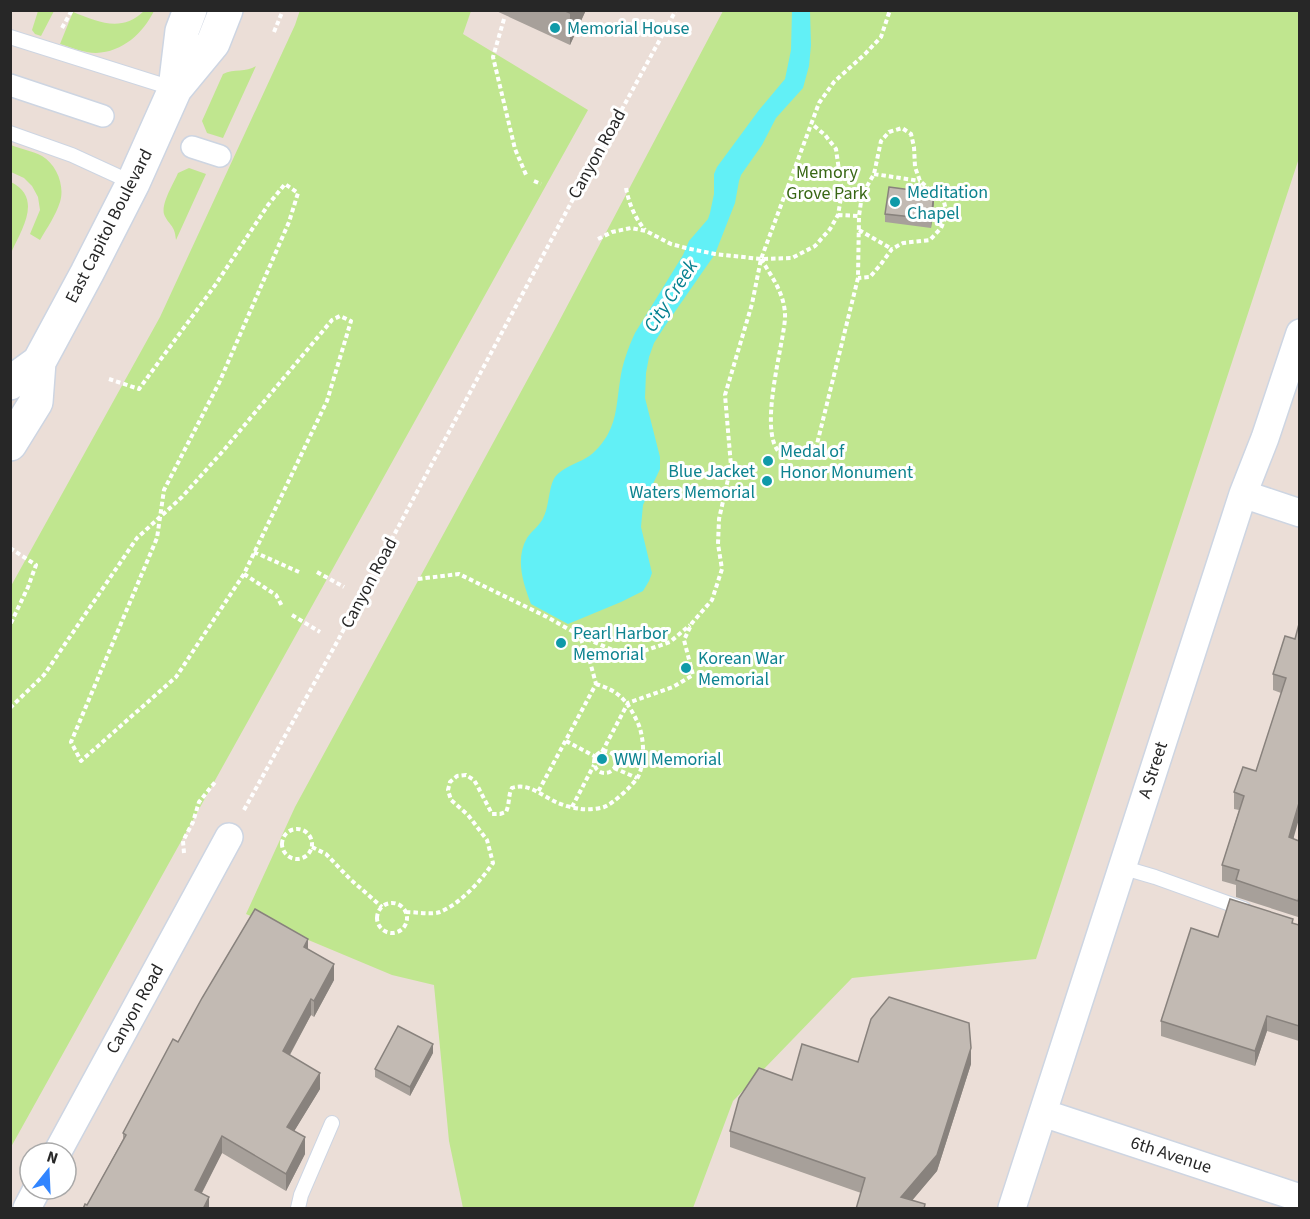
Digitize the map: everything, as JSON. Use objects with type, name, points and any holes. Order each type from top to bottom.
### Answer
[{"type":"street","name":"East Capitol Boulevard","points":[[175,89],[182,31],[190,10]]},
{"type":"street","name":"East Capitol Boulevard","points":[[10,444],[36,402],[39,362],[133,183],[175,89],[213,43],[226,10]]},
{"type":"street","points":[[10,85],[103,116]]},
{"type":"street","points":[[192,147],[220,156]]},
{"type":"street","name":"A Street","points":[[1012,1209],[1243,494],[1265,438],[1299,333]]},
{"type":"street","name":"East Capitol Boulevard","points":[[10,383],[39,362]]},
{"type":"street","points":[[1243,494],[1299,513]]},
{"type":"street","name":"Canyon Road","points":[[64,1141],[230,837]]},
{"type":"street","name":"6th Avenue","points":[[1043,1113],[1299,1198]]},
{"type":"lane","points":[[10,37],[175,89]]},
{"type":"lane","points":[[10,133],[72,155],[133,183]]},
{"type":"lane","points":[[1121,867],[1252,912]]},
{"type":"lane","points":[[298,1209],[301,1195],[332,1124]]},
{"type":"path","points":[[274,32],[282,10]]},
{"type":"path","name":"Canyon Road","points":[[230,837],[676,10]]},
{"type":"path","points":[[418,579],[459,574],[579,635],[613,650],[638,653],[670,642],[692,623],[712,600],[722,569],[718,544],[719,519],[731,466],[725,395],[752,304],[761,259],[819,102],[834,82],[881,37],[890,10]]},
{"type":"path","points":[[504,18],[493,57],[515,149],[527,177]]},
{"type":"path","points":[[598,239],[612,232],[632,228],[646,231],[671,244],[715,254],[761,259],[792,258],[814,246],[830,229],[838,215],[842,192],[836,149],[812,124]]},
{"type":"path","points":[[761,259],[784,300],[786,317],[774,383],[771,424],[772,440],[778,452],[786,457],[796,458],[808,455],[817,444],[858,278],[859,216],[862,195],[874,174],[881,141],[889,132],[902,128],[911,134],[915,167],[920,181],[944,202],[947,214],[941,228],[930,240],[903,243],[891,249],[870,277],[858,278]]},
{"type":"path","points":[[874,174],[920,181]]},
{"type":"path","points":[[534,181],[541,184]]},
{"type":"path","points":[[10,708],[44,675],[138,538],[160,517],[182,497],[332,320],[340,316],[351,321],[327,401],[244,574],[176,678],[81,761],[71,742],[157,538],[160,517],[164,490],[219,382],[289,222],[298,193],[285,184],[268,205],[216,284],[139,389],[109,379]]},
{"type":"path","points":[[626,188],[633,212],[639,224],[646,231]]},
{"type":"path","points":[[842,192],[862,195]]},
{"type":"path","points":[[838,215],[859,216]]},
{"type":"path","points":[[859,230],[891,249]]},
{"type":"path","points":[[10,548],[36,566],[10,625]]},
{"type":"path","points":[[254,552],[299,572]]},
{"type":"path","points":[[317,572],[344,587]]},
{"type":"path","points":[[244,574],[276,595],[282,606]]},
{"type":"path","points":[[292,615],[320,633]]},
{"type":"path","points":[[572,807],[595,765],[596,757],[602,752],[628,703],[673,687],[693,675],[684,640],[692,623]]},
{"type":"path","points":[[538,792],[596,684],[589,658],[579,635]]},
{"type":"path","points":[[406,912],[438,912],[460,900],[493,863],[487,840],[468,815],[451,800],[448,790],[450,782],[458,776],[466,775],[474,780],[492,814],[506,812],[512,788],[520,785],[559,803],[583,809],[603,807],[619,797],[637,778],[641,765],[643,735],[638,722],[628,703],[611,689],[596,684]]},
{"type":"path","points":[[566,741],[596,757]]},
{"type":"path","points":[[595,765],[597,769],[605,773],[614,768],[613,755],[606,751],[602,752]]},
{"type":"path","points":[[614,768],[637,778]]},
{"type":"path","points":[[183,841],[193,822],[199,802],[216,781]]},
{"type":"path","points":[[298,829],[309,835],[312,847],[306,857],[292,859],[283,852],[281,845],[282,839],[290,830],[298,829]]},
{"type":"path","points":[[312,847],[326,854],[382,908]]},
{"type":"path","points":[[391,903],[401,907],[406,912],[405,927],[392,934],[386,932],[379,926],[377,919],[382,908],[391,903]]},
{"type":"green space","points":[[300,10],[471,11],[463,34],[588,110],[11,1147],[11,586],[160,317]]},
{"type":"green space","points":[[38,11],[54,11],[41,36],[32,30]]},
{"type":"green space","points":[[144,11],[154,11],[138,34],[115,49],[91,53],[60,44],[73,12],[101,22],[118,24],[135,18]]},
{"type":"green space","name":"Memory Grove Park","points":[[723,11],[1299,11],[1299,158],[1036,959],[852,978],[733,1101],[693,1208],[463,1208],[449,1141],[434,985],[392,975],[246,914],[295,807],[555,329]]},
{"type":"green space","points":[[256,66],[223,138],[207,133],[202,121],[223,74]]},
{"type":"green space","points":[[11,145],[42,156],[56,170],[58,176],[61,189],[60,202],[40,240],[30,234],[40,210],[38,197],[24,178],[11,172]]},
{"type":"green space","points":[[189,168],[206,174],[176,240],[173,228],[164,214],[164,204],[178,173]]},
{"type":"green space","points":[[11,182],[21,189],[28,205],[24,224],[11,253]]},
{"type":"water","name":"City Creek","points":[[792,11],[810,11],[811,45],[809,66],[803,88],[776,118],[762,145],[741,175],[735,203],[715,254],[654,343],[649,357],[645,398],[660,457],[660,469],[643,505],[641,527],[652,573],[643,591],[568,624],[531,604],[522,571],[523,546],[543,519],[555,477],[593,453],[608,434],[615,415],[622,369],[630,345],[689,241],[708,219],[717,167],[785,79],[791,50]]},
{"type":"building","points":[[889,187],[934,193],[931,219],[885,214]]},
{"type":"building","points":[[1299,624],[1299,803],[1289,837],[1299,841],[1298,901],[1236,880],[1239,870],[1222,865],[1244,796],[1234,792],[1243,767],[1256,771],[1286,678],[1273,674],[1285,636],[1295,639]]},
{"type":"building","points":[[1230,899],[1293,919],[1292,923],[1299,925],[1299,1026],[1267,1016],[1255,1051],[1161,1021],[1191,928],[1218,937]]},
{"type":"building","points":[[255,909],[308,939],[304,947],[334,964],[314,1001],[311,999],[283,1051],[320,1073],[287,1127],[305,1137],[286,1174],[222,1136],[195,1190],[209,1197],[203,1209],[83,1209],[126,1135],[123,1133],[173,1039],[178,1042]]},
{"type":"building","points":[[889,997],[969,1023],[971,1048],[937,1155],[901,1197],[925,1204],[924,1209],[856,1209],[865,1178],[730,1131],[739,1098],[759,1068],[792,1080],[802,1044],[858,1062],[871,1019]]},
{"type":"building","points":[[398,1026],[433,1044],[410,1087],[375,1069]]},
{"type":"place","name":"Memorial House","points":[[555,28]]},
{"type":"place","name":"Meditation Chapel","points":[[895,202]]},
{"type":"place","name":"Medal of Honor Monument","points":[[768,461]]},
{"type":"place","name":"Blue Jacket Waters Memorial","points":[[767,481]]},
{"type":"place","name":"Pearl Harbor Memorial","points":[[561,643]]},
{"type":"place","name":"Korean War Memorial","points":[[686,668]]},
{"type":"place","name":"WWI Memorial","points":[[602,759]]}]
